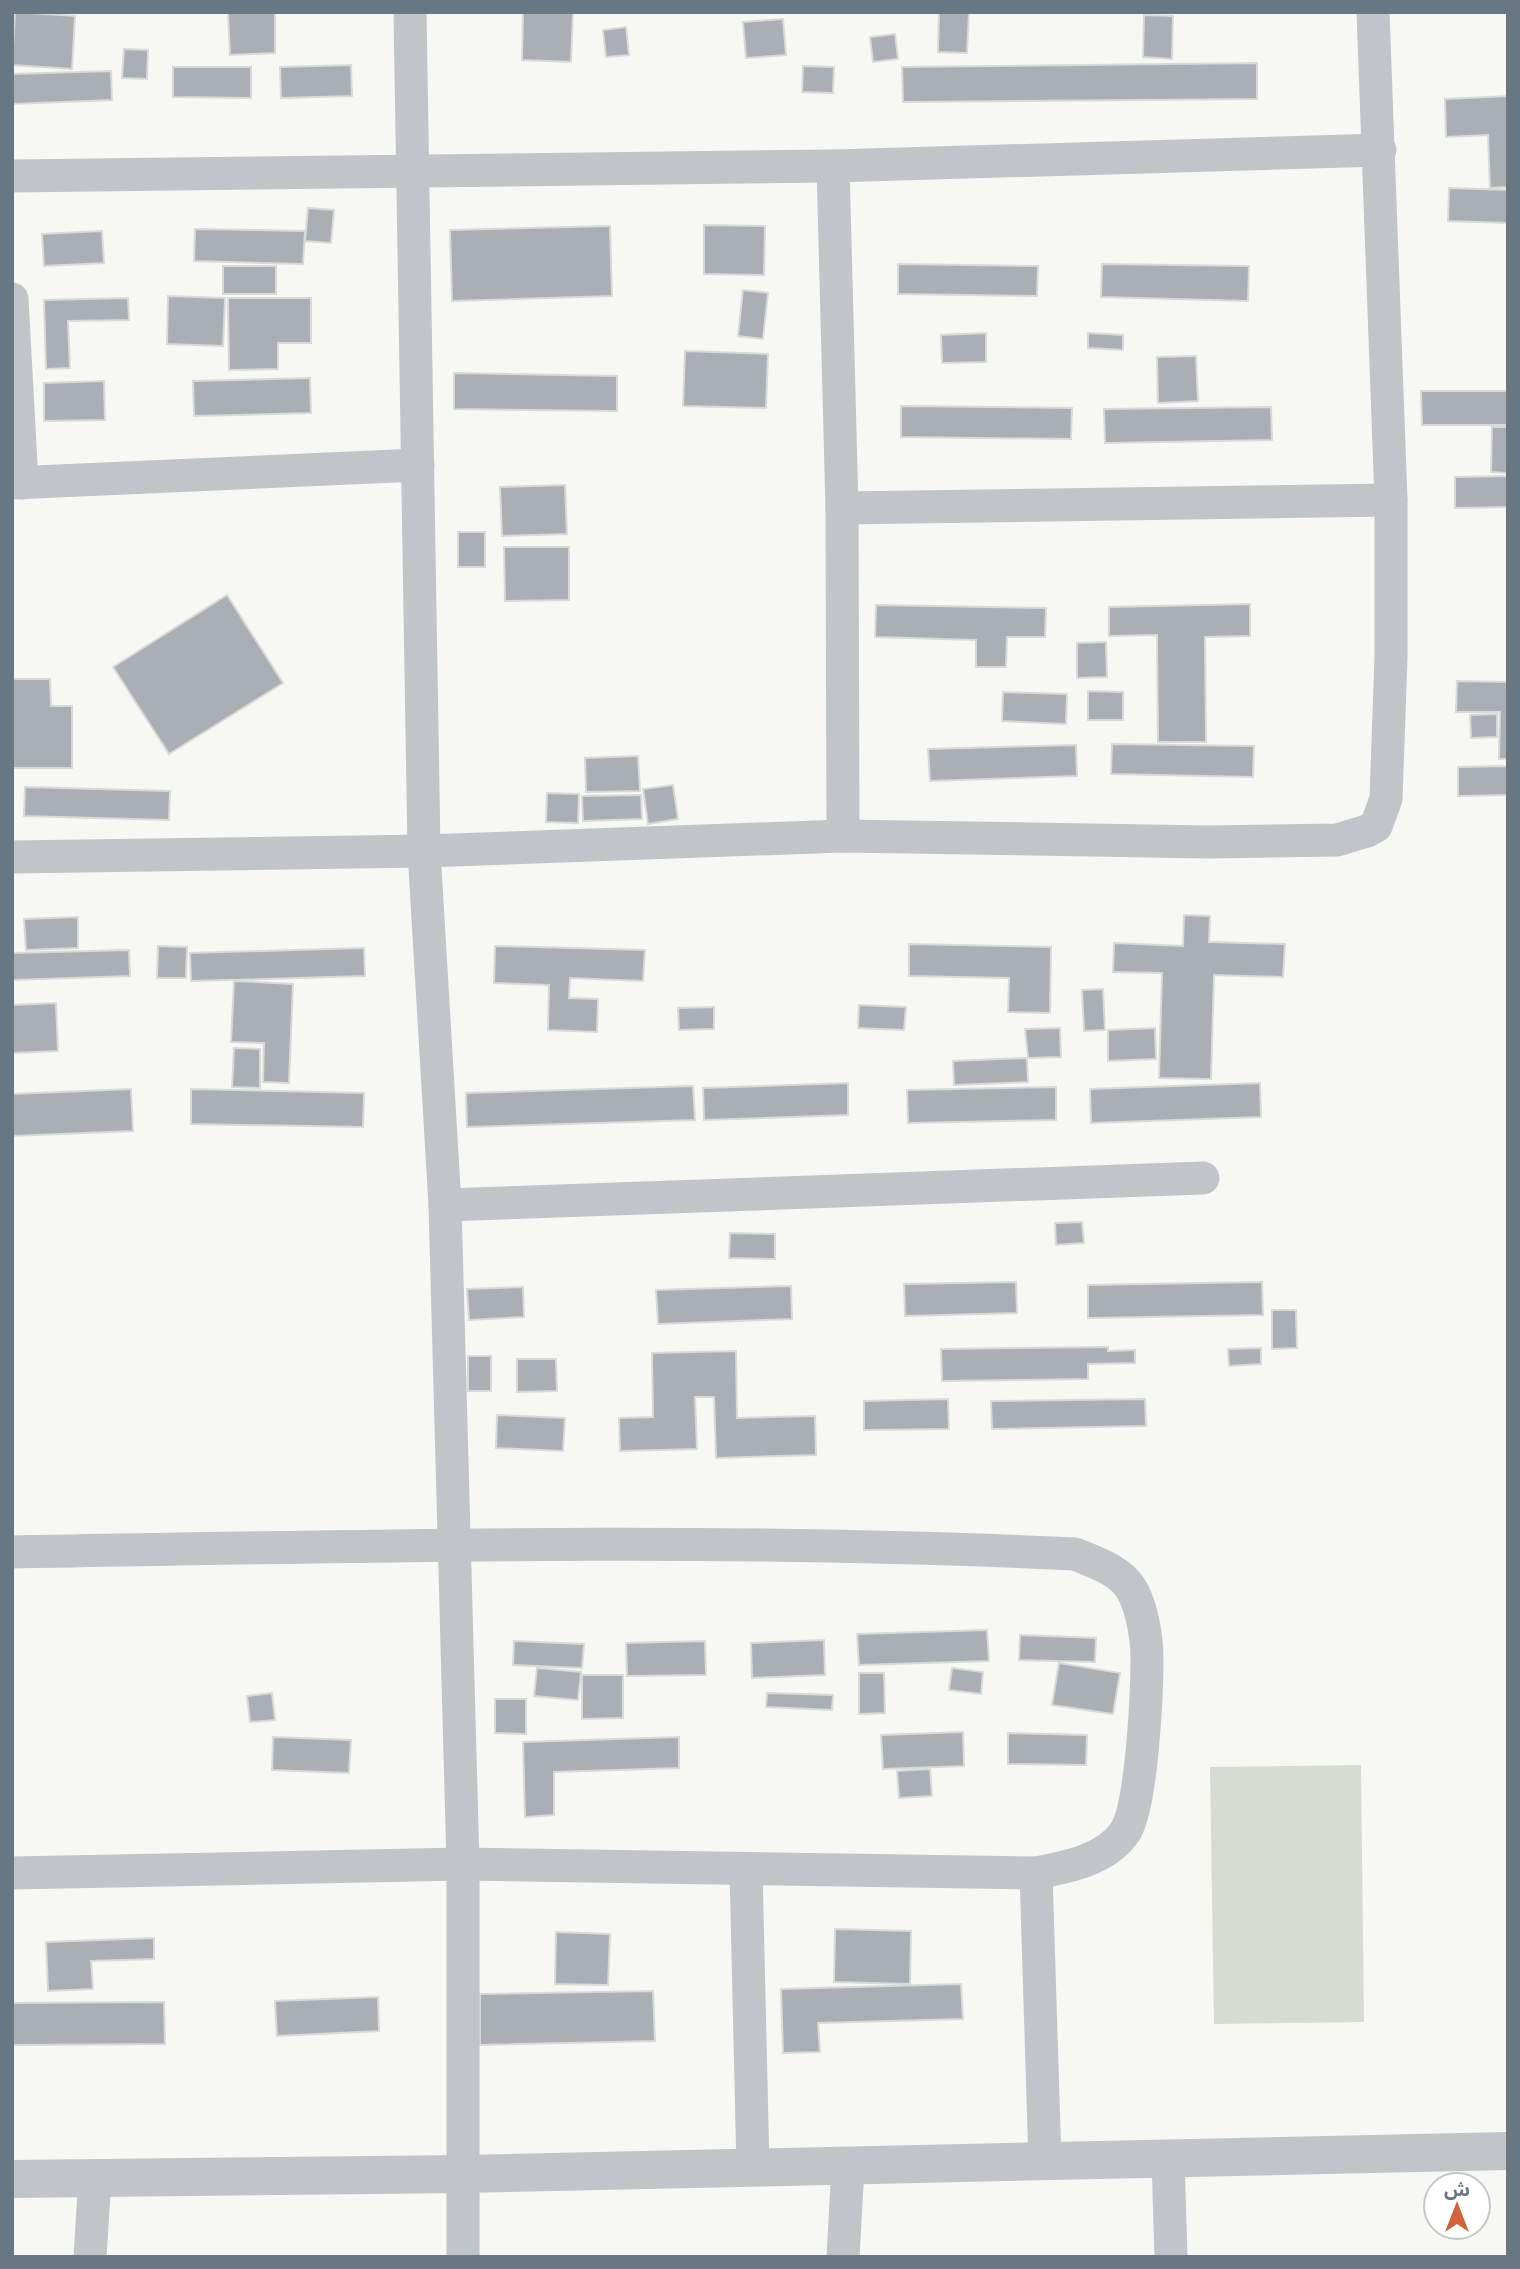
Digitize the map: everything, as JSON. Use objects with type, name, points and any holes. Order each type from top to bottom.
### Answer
[{"type":"street","points":[[410,12],[424,851],[445,1205],[463,1864],[463,2257]]},
{"type":"street","points":[[12,857],[424,851],[843,836],[1209,842],[1337,840],[1376,826],[1386,799],[1391,657],[1391,500],[1373,12]]},
{"type":"street","points":[[12,176],[833,166],[1380,150]]},
{"type":"street","points":[[833,166],[842,508],[843,836]]},
{"type":"street","points":[[12,299],[17,483],[418,466]]},
{"type":"street","points":[[842,508],[1391,500]]},
{"type":"street","points":[[445,1205],[1203,1178]]},
{"type":"street","points":[[12,1552],[453,1544],[896,1546],[1075,1554],[1102,1566],[1127,1583],[1139,1610],[1147,1656],[1138,1799],[1125,1832],[1102,1854],[1066,1867],[1036,1873],[463,1864],[12,1873]]},
{"type":"street","points":[[746,1869],[753,2168]]},
{"type":"street","points":[[1036,1873],[1045,2162]]},
{"type":"street","points":[[12,2179],[463,2174],[1508,2151]]},
{"type":"street","points":[[1168,2159],[1171,2257]]},
{"type":"street","points":[[843,2257],[848,2166]]},
{"type":"street","points":[[90,2257],[95,2177]]},
{"type":"shaded area","points":[[1361,1765],[1364,2022],[1214,2024],[1210,1767]]},
{"type":"building","points":[[15,12],[75,16],[72,69],[12,65]]},
{"type":"building","points":[[228,12],[275,12],[275,53],[230,55]]},
{"type":"building","points":[[523,12],[573,12],[571,62],[522,60]]},
{"type":"building","points":[[939,12],[969,12],[967,53],[938,52]]},
{"type":"building","points":[[1144,15],[1173,16],[1172,59],[1143,57]]},
{"type":"building","points":[[783,19],[786,55],[746,58],[743,22]]},
{"type":"building","points":[[626,27],[629,55],[606,57],[603,30]]},
{"type":"building","points":[[895,34],[898,59],[873,62],[870,37]]},
{"type":"building","points":[[124,49],[148,50],[147,79],[122,78]]},
{"type":"building","points":[[1257,63],[1257,99],[903,102],[902,67]]},
{"type":"building","points":[[351,65],[352,96],[281,98],[280,67]]},
{"type":"building","points":[[803,66],[834,67],[833,93],[802,92]]},
{"type":"building","points":[[173,67],[251,67],[251,98],[173,97]]},
{"type":"building","points":[[111,71],[112,100],[12,104],[12,74]]},
{"type":"building","points":[[1508,96],[1508,187],[1490,188],[1488,135],[1446,137],[1445,99]]},
{"type":"building","points":[[1449,188],[1508,190],[1508,223],[1448,221]]},
{"type":"building","points":[[308,208],[334,210],[331,243],[305,241]]},
{"type":"building","points":[[704,225],[765,226],[764,275],[704,274]]},
{"type":"building","points":[[610,226],[612,296],[452,301],[450,230]]},
{"type":"building","points":[[195,229],[305,231],[303,264],[194,261]]},
{"type":"building","points":[[102,231],[104,263],[44,266],[42,234]]},
{"type":"building","points":[[898,264],[1038,266],[1037,296],[898,294]]},
{"type":"building","points":[[1102,264],[1249,266],[1248,301],[1101,297]]},
{"type":"building","points":[[223,266],[276,266],[276,294],[223,294]]},
{"type":"building","points":[[743,290],[768,293],[763,339],[738,336]]},
{"type":"building","points":[[168,296],[225,298],[223,346],[167,344]]},
{"type":"building","points":[[128,298],[129,320],[68,321],[70,368],[46,369],[44,300]]},
{"type":"building","points":[[228,298],[311,298],[311,343],[278,343],[278,369],[229,370]]},
{"type":"building","points":[[986,333],[986,362],[942,363],[941,335]]},
{"type":"building","points":[[1088,333],[1123,335],[1123,350],[1088,348]]},
{"type":"building","points":[[685,351],[768,354],[766,408],[683,406]]},
{"type":"building","points":[[1196,356],[1198,401],[1158,403],[1157,357]]},
{"type":"building","points":[[454,373],[617,376],[617,411],[454,409]]},
{"type":"building","points":[[310,378],[311,413],[194,416],[193,381]]},
{"type":"building","points":[[104,381],[105,420],[44,421],[44,383]]},
{"type":"building","points":[[1421,391],[1508,391],[1508,425],[1422,425]]},
{"type":"building","points":[[901,406],[1072,408],[1071,439],[901,437]]},
{"type":"building","points":[[1271,407],[1272,440],[1105,443],[1104,409]]},
{"type":"building","points":[[1492,427],[1508,427],[1508,473],[1491,472]]},
{"type":"building","points":[[1508,476],[1508,507],[1455,508],[1455,477]]},
{"type":"building","points":[[565,485],[567,534],[502,536],[500,487]]},
{"type":"building","points":[[458,532],[485,532],[485,567],[458,567]]},
{"type":"building","points":[[504,547],[569,547],[569,600],[505,601]]},
{"type":"building","points":[[227,595],[283,683],[169,754],[113,667]]},
{"type":"building","points":[[1250,604],[1250,636],[1205,637],[1206,742],[1158,742],[1157,635],[1109,636],[1109,607]]},
{"type":"building","points":[[876,605],[1046,608],[1045,637],[1007,637],[1006,667],[976,667],[976,640],[875,637]]},
{"type":"building","points":[[1106,642],[1107,677],[1077,678],[1077,643]]},
{"type":"building","points":[[12,679],[50,679],[51,706],[72,706],[72,768],[12,768]]},
{"type":"building","points":[[1457,681],[1508,682],[1508,759],[1499,759],[1500,712],[1456,712]]},
{"type":"building","points":[[1088,691],[1123,692],[1123,720],[1088,720]]},
{"type":"building","points":[[1003,692],[1067,694],[1066,724],[1002,721]]},
{"type":"building","points":[[1497,714],[1497,737],[1471,738],[1470,715]]},
{"type":"building","points":[[1112,744],[1254,746],[1253,777],[1111,774]]},
{"type":"building","points":[[1076,745],[1077,776],[930,781],[928,749]]},
{"type":"building","points":[[638,756],[640,791],[586,792],[585,758]]},
{"type":"building","points":[[1508,766],[1508,795],[1458,796],[1458,767]]},
{"type":"building","points":[[673,785],[678,819],[648,824],[643,789]]},
{"type":"building","points":[[25,787],[170,791],[169,820],[24,816]]},
{"type":"building","points":[[547,793],[579,794],[578,823],[546,822]]},
{"type":"building","points":[[641,795],[642,819],[583,821],[582,796]]},
{"type":"building","points":[[1184,915],[1210,916],[1209,942],[1285,944],[1283,977],[1214,975],[1211,1079],[1159,1078],[1162,973],[1113,972],[1114,943],[1183,946]]},
{"type":"building","points":[[78,917],[78,948],[26,950],[24,919]]},
{"type":"building","points":[[909,944],[1051,947],[1050,1013],[1008,1012],[1009,978],[909,976]]},
{"type":"building","points":[[158,946],[187,947],[186,978],[157,978]]},
{"type":"building","points":[[495,946],[645,950],[643,981],[570,978],[569,998],[598,999],[597,1032],[548,1030],[549,985],[494,983]]},
{"type":"building","points":[[364,948],[365,976],[191,981],[190,953]]},
{"type":"building","points":[[129,950],[130,976],[12,980],[12,953]]},
{"type":"building","points":[[234,981],[293,984],[289,1083],[263,1082],[264,1043],[231,1042]]},
{"type":"building","points":[[1103,989],[1105,1030],[1084,1031],[1082,990]]},
{"type":"building","points":[[56,1003],[58,1051],[12,1053],[12,1005]]},
{"type":"building","points":[[859,1005],[906,1007],[904,1030],[858,1028]]},
{"type":"building","points":[[714,1007],[714,1029],[679,1030],[678,1008]]},
{"type":"building","points":[[1060,1028],[1061,1057],[1028,1058],[1025,1029]]},
{"type":"building","points":[[1155,1028],[1156,1059],[1108,1061],[1108,1030]]},
{"type":"building","points":[[234,1048],[260,1049],[260,1088],[232,1087]]},
{"type":"building","points":[[1027,1058],[1028,1082],[954,1085],[953,1061]]},
{"type":"building","points":[[848,1083],[848,1115],[704,1120],[703,1088]]},
{"type":"building","points":[[1260,1083],[1261,1117],[1091,1123],[1090,1089]]},
{"type":"building","points":[[693,1086],[695,1120],[467,1127],[466,1093]]},
{"type":"building","points":[[1056,1087],[1056,1120],[908,1123],[907,1090]]},
{"type":"building","points":[[131,1089],[133,1131],[12,1136],[12,1094]]},
{"type":"building","points":[[191,1089],[364,1093],[363,1127],[191,1124]]},
{"type":"building","points":[[1082,1222],[1084,1243],[1056,1245],[1055,1223]]},
{"type":"building","points":[[730,1233],[775,1234],[775,1259],[729,1258]]},
{"type":"building","points":[[1016,1282],[1017,1313],[905,1316],[904,1284]]},
{"type":"building","points":[[1262,1282],[1263,1315],[1088,1318],[1088,1285]]},
{"type":"building","points":[[791,1286],[792,1319],[658,1324],[656,1290]]},
{"type":"building","points":[[523,1287],[524,1317],[469,1320],[467,1289]]},
{"type":"building","points":[[1272,1310],[1296,1310],[1297,1348],[1272,1349]]},
{"type":"building","points":[[1108,1347],[1108,1351],[1135,1350],[1135,1363],[1088,1364],[1088,1379],[942,1381],[941,1349]]},
{"type":"building","points":[[1261,1348],[1261,1364],[1229,1366],[1228,1349]]},
{"type":"building","points":[[736,1351],[737,1418],[815,1416],[816,1455],[716,1458],[714,1397],[695,1397],[697,1449],[620,1451],[619,1418],[653,1417],[652,1353]]},
{"type":"building","points":[[468,1356],[491,1356],[491,1391],[468,1391]]},
{"type":"building","points":[[517,1359],[556,1359],[557,1391],[517,1392]]},
{"type":"building","points":[[948,1399],[949,1429],[864,1430],[864,1401]]},
{"type":"building","points":[[1145,1399],[1146,1426],[992,1429],[991,1401]]},
{"type":"building","points":[[497,1415],[565,1418],[563,1451],[496,1448]]},
{"type":"building","points":[[987,1630],[989,1661],[859,1665],[857,1634]]},
{"type":"building","points":[[1020,1635],[1096,1638],[1095,1662],[1019,1660]]},
{"type":"building","points":[[824,1640],[825,1675],[752,1678],[751,1643]]},
{"type":"building","points":[[514,1641],[584,1644],[582,1668],[513,1665]]},
{"type":"building","points":[[705,1641],[706,1675],[627,1676],[626,1643]]},
{"type":"building","points":[[1059,1663],[1120,1673],[1113,1714],[1052,1705]]},
{"type":"building","points":[[537,1668],[581,1672],[578,1700],[534,1696]]},
{"type":"building","points":[[952,1668],[983,1672],[981,1694],[949,1690]]},
{"type":"building","points":[[859,1673],[884,1673],[885,1713],[859,1714]]},
{"type":"building","points":[[582,1675],[623,1675],[623,1718],[582,1719]]},
{"type":"building","points":[[272,1693],[275,1720],[250,1722],[247,1696]]},
{"type":"building","points":[[767,1693],[833,1695],[832,1710],[766,1707]]},
{"type":"building","points":[[495,1699],[526,1699],[526,1734],[495,1733]]},
{"type":"building","points":[[963,1732],[964,1766],[883,1769],[881,1735]]},
{"type":"building","points":[[1008,1733],[1087,1735],[1086,1765],[1008,1764]]},
{"type":"building","points":[[273,1737],[351,1740],[349,1773],[272,1770]]},
{"type":"building","points":[[679,1737],[679,1768],[554,1772],[554,1815],[525,1817],[523,1742]]},
{"type":"building","points":[[930,1769],[932,1796],[899,1798],[897,1771]]},
{"type":"building","points":[[835,1929],[911,1931],[910,1984],[834,1982]]},
{"type":"building","points":[[556,1932],[610,1934],[608,1985],[555,1984]]},
{"type":"building","points":[[154,1938],[154,1959],[91,1961],[93,1989],[48,1991],[46,1942]]},
{"type":"building","points":[[961,1984],[963,2019],[818,2023],[820,2052],[783,2053],[781,1989]]},
{"type":"building","points":[[653,1991],[655,2041],[480,2045],[480,1994]]},
{"type":"building","points":[[378,1997],[379,2031],[277,2036],[275,2001]]},
{"type":"building","points":[[164,2002],[165,2044],[12,2045],[12,2003]]}]
